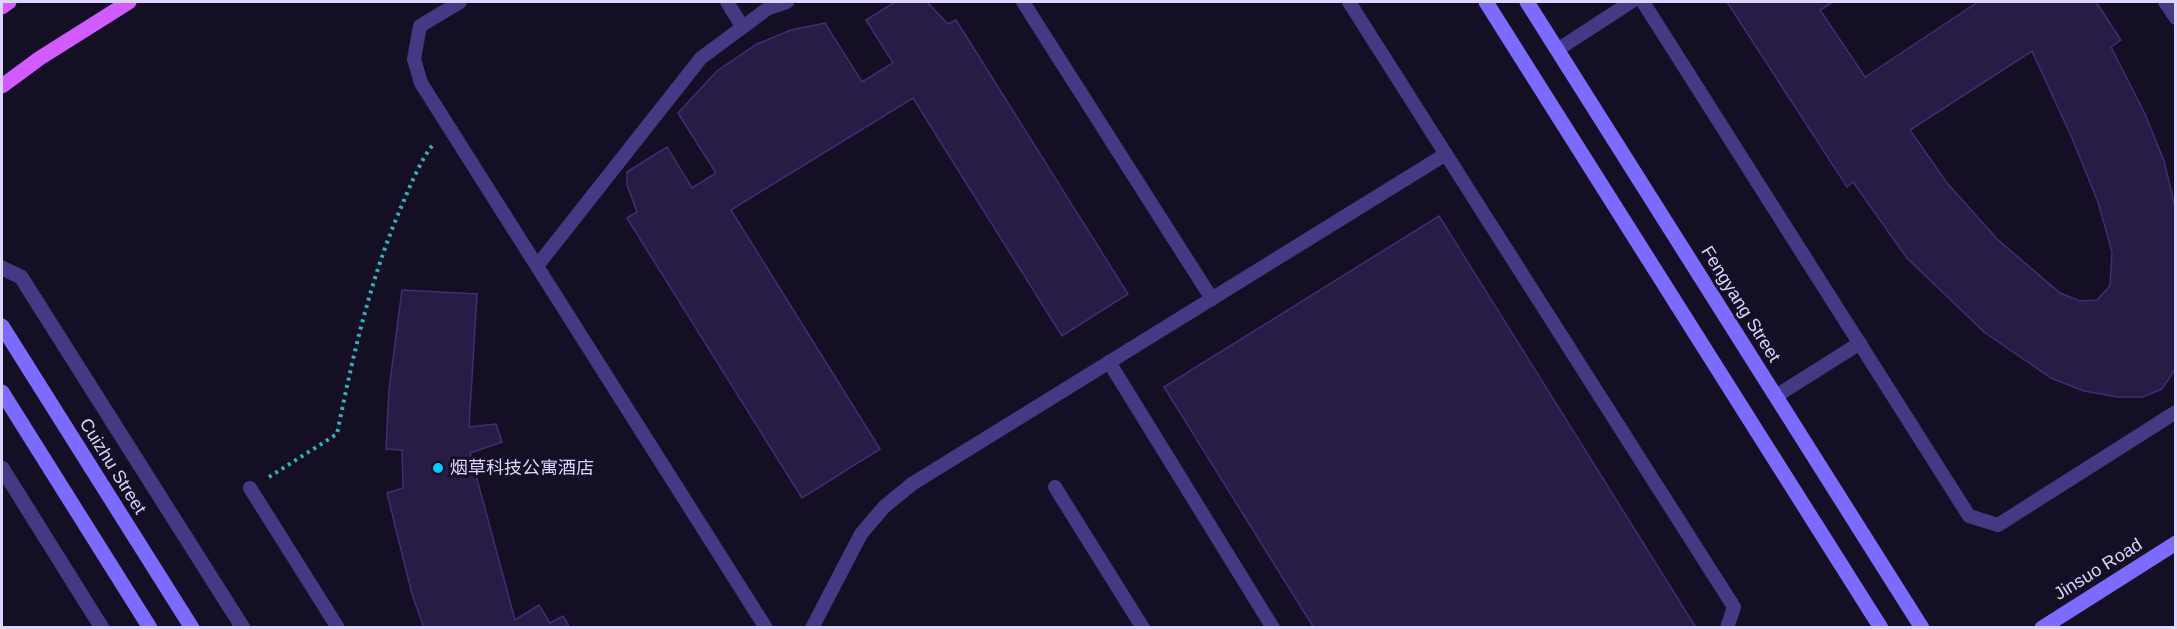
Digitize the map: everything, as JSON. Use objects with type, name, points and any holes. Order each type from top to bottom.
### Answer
[{"type":"main road","points":[[2,7],[9,2]]},
{"type":"main road","points":[[2,86],[40,58],[129,2]]},
{"type":"street","points":[[1486,2],[1881,627]]},
{"type":"street","name":"Fengyang Street","points":[[1527,2],[1922,627]]},
{"type":"street","points":[[2,268],[21,277],[243,627]]},
{"type":"street","name":"Cuizhu Street","points":[[2,326],[192,627]]},
{"type":"street","points":[[2,392],[150,627]]},
{"type":"street","points":[[2,468],[102,627]]},
{"type":"street","name":"Jinsuo Road","points":[[2042,627],[2175,543]]},
{"type":"lane","points":[[460,2],[420,27],[414,59],[421,83],[766,627]]},
{"type":"lane","points":[[727,2],[742,26]]},
{"type":"lane","points":[[537,266],[701,58],[768,9],[787,2]]},
{"type":"lane","points":[[1023,2],[1212,299]]},
{"type":"lane","points":[[1349,2],[1734,606],[1727,627]]},
{"type":"lane","points":[[1557,50],[1631,2]]},
{"type":"lane","points":[[1643,2],[1969,516],[1998,525],[2175,412]]},
{"type":"lane","points":[[2165,2],[2175,18]]},
{"type":"lane","points":[[812,627],[861,534],[884,507],[912,484],[1446,154]]},
{"type":"lane","points":[[1776,396],[1860,343]]},
{"type":"lane","points":[[1109,362],[1273,627]]},
{"type":"lane","points":[[1055,487],[1143,627]]},
{"type":"lane","points":[[250,488],[338,627]]},
{"type":"path","points":[[250,488],[337,434],[363,311],[379,262],[409,189],[430,148],[447,124]]},
{"type":"building","points":[[895,2],[927,2],[948,24],[956,20],[1128,294],[1062,336],[913,98],[731,210],[880,449],[802,498],[627,218],[637,212],[627,185],[627,172],[667,147],[692,188],[716,173],[678,113],[717,71],[757,44],[791,30],[825,23],[862,82],[893,63],[866,20]]},
{"type":"building","points":[[1727,2],[1833,2],[1820,10],[1865,77],[1978,2],[2096,2],[2121,40],[2111,47],[2145,114],[2164,161],[2176,210],[2176,368],[2162,389],[2143,397],[2118,397],[2084,391],[2051,378],[1984,332],[1907,258],[1853,182],[1847,187]],"holes":[[[2032,51],[2072,138],[2098,202],[2112,252],[2110,286],[2097,300],[2080,301],[2060,293],[1998,240],[1947,183],[1910,130]]]},
{"type":"building","points":[[1439,216],[1695,626],[1692,628],[1314,628],[1164,387]]},
{"type":"building","name":"烟草科技公寓酒店","points":[[402,290],[477,294],[469,427],[496,424],[502,442],[470,453],[515,620],[539,605],[550,623],[563,616],[570,628],[424,628],[412,594],[387,493],[403,488],[402,450],[386,449],[389,390]]},
{"type":"place","name":"烟草科技公寓酒店","points":[[438,468]]}]
